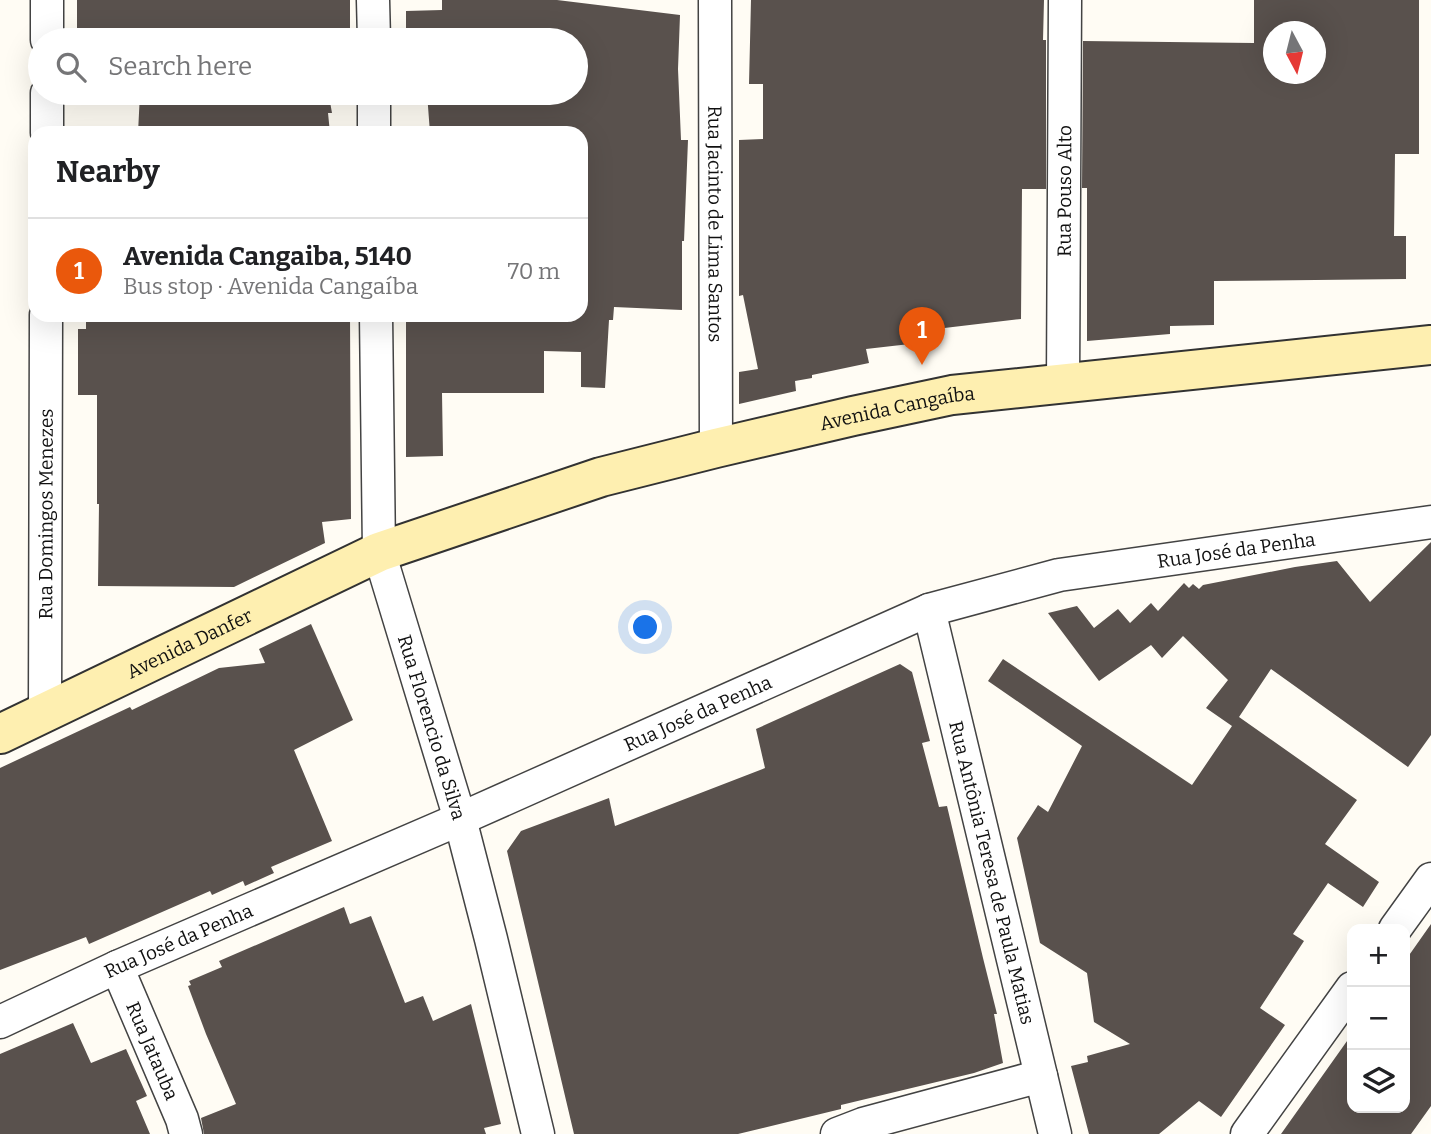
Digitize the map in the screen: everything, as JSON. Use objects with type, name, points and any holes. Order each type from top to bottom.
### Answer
[{"type":"main road","name":"Avenida Cangaíba","points":[[379,552],[601,477],[952,395],[1431,345]]},
{"type":"main road","name":"Avenida Danfer","points":[[0,734],[379,552]]},
{"type":"street","points":[[47,0],[47,28]]},
{"type":"street","points":[[373,0],[374,28]]},
{"type":"street","name":"Rua Jacinto de Lima Santos","points":[[715,0],[716,448]]},
{"type":"street","name":"Rua Pouso Alto","points":[[1063,383],[1065,0]]},
{"type":"street","points":[[47,105],[47,126]]},
{"type":"street","points":[[374,105],[374,126]]},
{"type":"street","name":"Rua Domingos Menezes","points":[[45,712],[46,322]]},
{"type":"street","name":"Rua Florencio da Silva","points":[[376,322],[379,552],[460,819],[538,1134]]},
{"type":"street","name":"Rua José da Penha","points":[[0,1022],[117,967],[460,819],[929,610],[1059,575],[1431,522]]},
{"type":"street","name":"Rua Antônia Teresa de Paula Matias","points":[[929,610],[1055,1134]]},
{"type":"street","points":[[1399,924],[1431,878]]},
{"type":"street","name":"Rua Jatauba","points":[[117,967],[186,1134]]},
{"type":"street","points":[[1247,1134],[1347,995]]},
{"type":"street","points":[[837,1134],[863,1124],[1041,1076]]},
{"type":"building","points":[[77,0],[350,0],[350,28],[77,28]]},
{"type":"building","points":[[442,0],[557,0],[680,15],[678,69],[681,140],[688,140],[682,241],[682,310],[614,307],[613,320],[609,320],[605,388],[581,387],[581,352],[544,351],[544,393],[442,393],[443,456],[406,457],[406,322],[588,322],[588,126],[429,126],[428,105],[588,105],[588,28],[406,28],[406,11],[442,10]]},
{"type":"building","points":[[751,0],[1044,0],[1046,189],[1022,189],[1021,319],[936,329],[936,341],[866,349],[869,363],[812,375],[812,378],[795,381],[796,391],[739,404],[739,372],[758,369],[743,295],[739,296],[739,140],[763,139],[763,84],[749,84]]},
{"type":"building","points":[[1254,0],[1419,0],[1419,154],[1395,154],[1394,236],[1406,236],[1406,279],[1214,281],[1214,325],[1170,326],[1170,334],[1087,341],[1087,188],[1082,188],[1083,41],[1254,43]]},
{"type":"building","points":[[139,105],[331,105],[332,113],[328,113],[329,126],[138,126]]},
{"type":"building","points":[[86,322],[350,322],[351,519],[322,522],[325,543],[234,587],[98,586],[97,395],[78,395],[78,329],[86,329]]},
{"type":"building","points":[[1431,542],[1431,735],[1408,767],[1271,669],[1239,717],[1357,800],[1325,844],[1379,882],[1363,907],[1328,883],[1293,934],[1304,941],[1260,1008],[1285,1025],[1221,1117],[1199,1101],[1159,1134],[1089,1134],[1071,1066],[1088,1062],[1087,1056],[1130,1044],[1094,1022],[1087,973],[1040,943],[1017,838],[1038,805],[1048,812],[1082,746],[988,681],[1003,659],[1192,785],[1232,726],[1206,708],[1228,680],[1183,636],[1162,658],[1151,645],[1099,681],[1048,613],[1077,606],[1094,628],[1118,609],[1130,623],[1151,603],[1158,611],[1184,583],[1189,588],[1193,584],[1199,589],[1203,585],[1337,561],[1370,602]]},
{"type":"building","points":[[311,624],[353,720],[294,750],[332,841],[271,867],[274,873],[245,886],[243,881],[212,895],[210,891],[89,944],[86,937],[0,970],[0,768],[219,668],[265,663],[259,649]]},
{"type":"building","points":[[900,664],[912,672],[930,741],[922,743],[939,807],[947,806],[997,1014],[994,1014],[1003,1063],[974,1073],[841,1105],[841,1109],[738,1134],[574,1134],[507,851],[521,831],[609,798],[615,826],[765,768],[756,729]]},
{"type":"building","points":[[344,907],[350,924],[371,916],[405,1003],[423,996],[433,1021],[471,1004],[501,1124],[484,1128],[486,1134],[204,1134],[201,1118],[236,1104],[206,1034],[188,986],[191,985],[189,981],[222,967],[219,961]]},
{"type":"building","points":[[1431,924],[1431,1106],[1411,1134],[1281,1134],[1347,1041],[1347,1113],[1410,1113],[1410,954]]},
{"type":"building","points":[[73,1023],[91,1063],[126,1049],[147,1096],[136,1101],[150,1134],[0,1134],[0,1054]]},
{"type":"place","name":"Avenida Cangaiba, 5140","points":[[922,365]]}]
